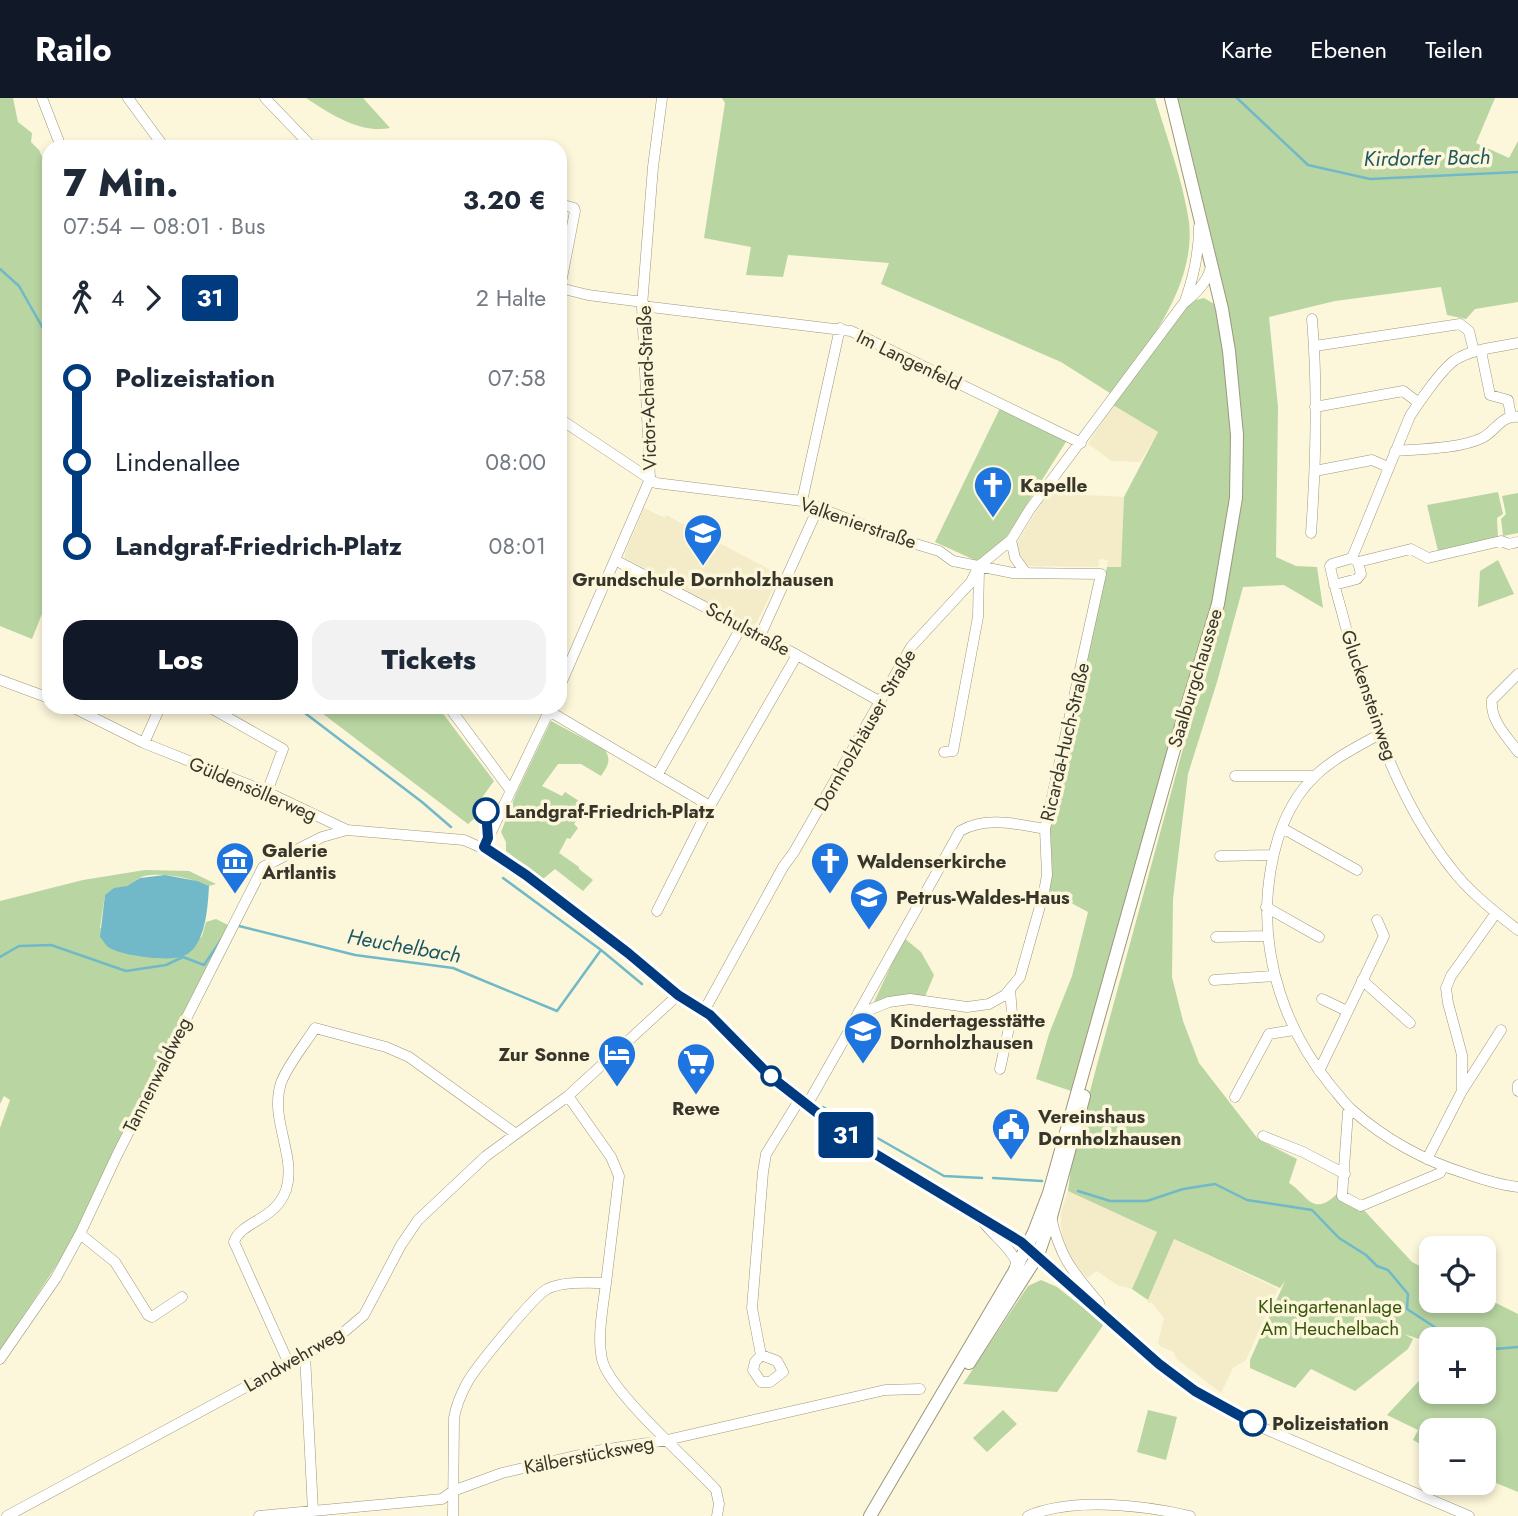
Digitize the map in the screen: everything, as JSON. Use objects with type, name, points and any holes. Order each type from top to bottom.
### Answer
[{"type":"main road","name":"Saalburgchaussee","points":[[1032,1251],[1171,759],[1218,604],[1231,534],[1237,474],[1233,379],[1222,309],[1171,98]]},
{"type":"main road","points":[[950,1382],[968,1365],[1051,1217],[1111,993],[1119,943]]},
{"type":"main road","points":[[870,1516],[1014,1272],[1032,1251]]},
{"type":"street","points":[[42,98],[58,140]]},
{"type":"street","points":[[128,98],[159,140]]},
{"type":"street","points":[[265,98],[305,140]]},
{"type":"street","name":"Victor-Achard-Straße","points":[[567,670],[650,479],[643,304],[662,98]]},
{"type":"street","points":[[567,206],[575,211],[567,252]]},
{"type":"street","name":"Dornholzhäuser Straße","points":[[704,1011],[783,867],[911,647],[971,582],[979,566],[1011,540],[1183,304],[1195,273],[1199,246],[1198,207]]},
{"type":"street","name":"Dornholzhäuser Straße","points":[[1183,304],[1194,296],[1208,277],[1210,261]]},
{"type":"street","name":"Im Langenfeld","points":[[567,289],[643,304],[840,328],[885,346],[1081,443]]},
{"type":"street","points":[[1194,296],[1202,293],[1215,296],[1222,309]]},
{"type":"street","points":[[1311,533],[1315,471],[1315,346],[1312,319]]},
{"type":"street","points":[[1315,346],[1460,324],[1469,331],[1490,395],[1508,400],[1515,416],[1502,421],[1483,438],[1444,447],[1395,451]]},
{"type":"street","points":[[802,501],[840,328]]},
{"type":"street","points":[[1518,343],[1477,351],[1453,361],[1419,403],[1410,416],[1388,467],[1355,560],[1361,574],[1357,579],[1334,585],[1332,564],[1355,560],[1411,549],[1428,558],[1501,541],[1509,544],[1518,542]]},
{"type":"street","points":[[1315,407],[1403,391],[1419,403]]},
{"type":"street","points":[[567,424],[650,479]]},
{"type":"street","points":[[1315,471],[1372,460],[1388,467]]},
{"type":"street","name":"Valkenierstraße","points":[[650,479],[656,483],[802,501],[896,538],[939,551],[953,561],[1013,573],[1101,574]]},
{"type":"street","points":[[760,636],[818,508]]},
{"type":"street","points":[[1011,540],[1016,558],[1026,573]]},
{"type":"street","name":"Schulstraße","points":[[615,560],[879,701]]},
{"type":"street","points":[[944,752],[953,751],[978,617],[979,566]]},
{"type":"street","name":"Ricarda-Huch-Straße","points":[[1000,1069],[1012,1014],[1010,989],[1020,977],[1044,892],[1047,867],[1045,829],[1101,574]]},
{"type":"street","name":"Gluckensteinweg","points":[[1334,585],[1378,735],[1423,829],[1452,871],[1518,930]]},
{"type":"street","points":[[658,775],[742,626]]},
{"type":"street","points":[[657,911],[710,806],[797,655]]},
{"type":"street","points":[[1518,674],[1492,700],[1491,711],[1518,751]]},
{"type":"street","points":[[0,680],[42,695]]},
{"type":"street","name":"Güldensöllerweg","points":[[86,714],[144,743],[267,792],[347,830],[457,839],[484,847],[507,861],[628,953],[678,995],[704,1011],[770,1076],[803,1102],[861,1146],[1032,1251],[1121,1331]]},
{"type":"street","points":[[144,743],[157,714]]},
{"type":"street","points":[[221,714],[283,750],[267,792]]},
{"type":"street","points":[[454,714],[510,791]]},
{"type":"street","points":[[484,847],[548,714]]},
{"type":"street","points":[[558,714],[710,806]]},
{"type":"street","points":[[1378,735],[1333,761],[1315,776],[1301,794],[1282,828],[1272,855],[1266,907],[1274,976],[1294,1030],[1319,1071],[1351,1109],[1395,1141],[1443,1167],[1487,1181],[1518,1187]]},
{"type":"street","points":[[1235,776],[1315,776]]},
{"type":"street","points":[[761,1355],[752,1308],[766,1154],[854,1022],[960,831],[969,826],[990,822],[1045,829]]},
{"type":"street","points":[[1282,828],[1357,870]]},
{"type":"street","name":"Tannenwaldweg","points":[[0,1359],[56,1278],[80,1234],[117,1155],[263,867],[322,838],[347,830]]},
{"type":"street","points":[[1220,856],[1272,855]]},
{"type":"street","points":[[1266,907],[1319,937]]},
{"type":"street","points":[[1462,1091],[1462,1055],[1447,1003],[1446,988],[1451,976],[1496,913]]},
{"type":"street","points":[[1319,1071],[1384,936],[1377,920]]},
{"type":"street","points":[[1216,937],[1268,936]]},
{"type":"street","points":[[1214,980],[1274,976]]},
{"type":"street","points":[[1362,980],[1410,1023]]},
{"type":"street","points":[[854,1022],[869,1010],[889,1002],[910,999],[967,1007],[989,1004],[1010,989]]},
{"type":"street","name":"Landwehrweg","points":[[7,1516],[338,1337],[364,1315],[413,1225],[486,1156],[568,1096],[678,995]]},
{"type":"street","points":[[1322,999],[1347,1012]]},
{"type":"street","points":[[289,1364],[234,1242],[236,1234],[270,1214],[280,1203],[287,1188],[288,1170],[279,1110],[281,1083],[315,1028],[386,1047],[409,1057],[516,1134]]},
{"type":"street","points":[[1235,1097],[1269,1034],[1294,1030]]},
{"type":"street","points":[[1427,1159],[1462,1091],[1501,1030]]},
{"type":"street","points":[[568,1096],[611,1157],[619,1175],[601,1351],[605,1370],[621,1391],[716,1490],[719,1504],[717,1516]]},
{"type":"street","points":[[1351,1109],[1348,1112],[1342,1196],[1361,1206],[1440,1173],[1443,1167]]},
{"type":"street","points":[[1263,1136],[1303,1152],[1345,1174]]},
{"type":"street","points":[[979,1217],[991,1233],[1011,1251],[1016,1261],[1014,1272]]},
{"type":"street","points":[[1051,1217],[1058,1245],[1066,1262],[1121,1331],[1179,1379],[1223,1408],[1263,1428],[1469,1516]]},
{"type":"street","points":[[80,1234],[115,1262],[148,1315],[152,1317],[182,1297]]},
{"type":"street","points":[[453,1516],[454,1418],[472,1375],[541,1294],[549,1289],[573,1284],[606,1283]]},
{"type":"street","points":[[305,1355],[313,1511]]},
{"type":"street","name":"Kälberstücksweg","points":[[259,1516],[442,1499],[453,1491],[502,1473],[596,1451],[667,1440],[885,1390],[920,1388]]},
{"type":"street","points":[[1028,1516],[1055,1508],[1097,1505],[1149,1508],[1190,1516]]},
{"type":"shaded area","points":[[1113,405],[1158,432],[1140,462],[1112,461],[1088,444]]},
{"type":"shaded area","points":[[1048,493],[1124,497],[1121,567],[1107,567],[1108,560],[1099,559],[1098,567],[1025,564],[1017,542]]},
{"type":"shaded area","name":"Grundschule Dornholzhausen","points":[[644,508],[665,518],[666,515],[780,575],[753,626],[625,558]]},
{"type":"shaded area","points":[[1068,1191],[1157,1232],[1132,1289],[1117,1285],[1097,1271],[1087,1278],[1070,1258],[1063,1242],[1061,1225],[1061,1213]]},
{"type":"shaded area","points":[[1174,1239],[1278,1289],[1246,1360],[1233,1368],[1221,1393],[1178,1360],[1175,1353],[1160,1346],[1158,1342],[1164,1318],[1152,1303],[1147,1303]]},
{"type":"green space","points":[[0,98],[13,98],[18,122],[32,133],[31,142],[42,156],[42,614],[32,639],[0,626]]},
{"type":"green space","points":[[306,98],[363,98],[390,128],[357,125],[335,116]]},
{"type":"green space","points":[[722,98],[1155,98],[1179,175],[1189,222],[1185,270],[1177,292],[1153,336],[1113,395],[1061,362],[881,284],[889,263],[788,255],[783,277],[746,275],[751,247],[704,238],[725,103]]},
{"type":"green space","name":"Kleingartenanlage Am Heuchelbach","points":[[1177,98],[1495,98],[1476,143],[1509,158],[1518,141],[1518,302],[1475,309],[1466,319],[1447,315],[1441,287],[1335,301],[1269,317],[1278,407],[1276,557],[1296,566],[1317,567],[1323,608],[1284,585],[1243,587],[1188,774],[1173,899],[1172,977],[1183,1021],[1199,1063],[1258,1139],[1297,1159],[1289,1183],[1310,1202],[1316,1204],[1328,1201],[1337,1194],[1361,1207],[1412,1262],[1419,1266],[1419,1313],[1496,1313],[1496,1303],[1518,1314],[1518,1492],[1496,1483],[1496,1418],[1419,1418],[1419,1443],[1413,1440],[1418,1430],[1387,1415],[1419,1381],[1419,1404],[1496,1404],[1496,1327],[1419,1327],[1419,1339],[1404,1334],[1413,1339],[1408,1349],[1355,1391],[1311,1369],[1295,1388],[1250,1368],[1250,1360],[1285,1281],[1280,1288],[1174,1239],[1148,1300],[1132,1289],[1157,1232],[1068,1191],[1072,1160],[1094,1076],[1222,605],[1236,532],[1243,477],[1240,398],[1214,249]]},
{"type":"green space","points":[[1204,298],[1216,305],[1230,402],[1233,460],[1226,532],[1212,603],[1071,1091],[1036,1079],[1049,1034],[1072,976],[1088,912],[1047,890],[1048,830],[1107,567],[1121,567],[1124,497],[1158,432],[1113,405],[1187,306]]},
{"type":"green space","points":[[1003,402],[1069,437],[1005,539],[979,562],[935,542]]},
{"type":"green space","points":[[1498,492],[1503,514],[1497,518],[1498,538],[1438,551],[1427,505]]},
{"type":"green space","points":[[1518,493],[1518,533],[1503,536],[1501,519],[1506,514],[1502,496]]},
{"type":"green space","points":[[1498,560],[1514,594],[1478,607],[1480,571]]},
{"type":"green space","points":[[323,714],[443,714],[494,781],[478,803],[477,816],[468,824]]},
{"type":"green space","points":[[551,721],[605,750],[608,757],[607,767],[601,776],[581,764],[558,764],[542,786],[562,796],[565,792],[587,806],[574,824],[578,828],[570,839],[567,838],[559,853],[593,880],[583,891],[555,869],[543,879],[506,851],[506,842],[501,832]]},
{"type":"green space","points":[[145,870],[189,871],[216,884],[209,886],[178,876],[152,875],[141,877],[128,886],[105,895],[100,928],[136,956],[183,957],[202,936],[206,922],[216,919],[230,926],[74,1239],[0,1351],[0,1128],[10,1100],[4,1096],[0,1104],[0,901],[83,880]]},
{"type":"green space","points":[[904,938],[921,952],[934,975],[924,999],[873,1004]]},
{"type":"green space","points":[[1041,1280],[1057,1287],[1104,1324],[1057,1392],[963,1384],[1028,1286]]},
{"type":"green space","points":[[1003,1410],[1017,1424],[987,1452],[973,1438]]},
{"type":"green space","points":[[1148,1410],[1177,1417],[1166,1460],[1137,1452]]},
{"type":"water","points":[[165,875],[209,886],[204,927],[194,948],[183,956],[164,958],[131,955],[107,946],[100,937],[105,895],[114,888],[127,886],[140,878]]},
{"type":"waterway","name":"Kirdorfer Bach","points":[[1237,98],[1308,165],[1370,179],[1518,172]]},
{"type":"waterway","points":[[0,269],[19,286],[42,327]]},
{"type":"waterway","points":[[306,714],[451,827]]},
{"type":"waterway","points":[[503,878],[601,950]]},
{"type":"waterway","name":"Heuchelbach","points":[[239,926],[355,955],[453,968],[557,1011],[601,950],[642,984]]},
{"type":"waterway","name":"Heuchelbach","points":[[0,957],[19,946],[51,945],[126,971],[166,965],[183,957],[204,965],[223,937]]},
{"type":"waterway","name":"Heuchelbach","points":[[823,1107],[944,1176],[982,1178]]},
{"type":"waterway","name":"Heuchelbach","points":[[993,1178],[1042,1181]]},
{"type":"waterway","name":"Heuchelbach","points":[[1078,1191],[1110,1201],[1147,1201],[1183,1189],[1215,1184],[1247,1200],[1312,1210],[1339,1238],[1366,1255],[1377,1266],[1388,1270],[1408,1294],[1407,1309],[1435,1327]]},
{"type":"waterway","name":"Heuchelbach","points":[[1496,1349],[1518,1347]]},
{"type":"bus line","name":"31","points":[[486,811],[488,838],[484,847],[526,875],[678,995],[710,1015],[770,1076],[852,1140],[1027,1246],[1159,1364],[1195,1391],[1253,1423]]},
{"type":"place","name":"Kapelle","points":[[993,519]]},
{"type":"place","name":"Grundschule Dornholzhausen","points":[[703,567]]},
{"type":"place","name":"Landgraf-Friedrich-Platz","points":[[486,811]]},
{"type":"place","name":"Galerie Artlantis","points":[[235,895]]},
{"type":"place","name":"Waldenserkirche","points":[[830,895]]},
{"type":"place","name":"Petrus-Waldes-Haus","points":[[869,931]]},
{"type":"place","name":"Kindertagesstätte Dornholzhausen","points":[[863,1065]]},
{"type":"place","name":"Zur Sonne","points":[[617,1088]]},
{"type":"place","name":"Rewe","points":[[696,1096]]},
{"type":"place","name":"Vereinshaus Dornholzhausen","points":[[1011,1161]]},
{"type":"place","name":"Polizeistation","points":[[1253,1423]]}]
